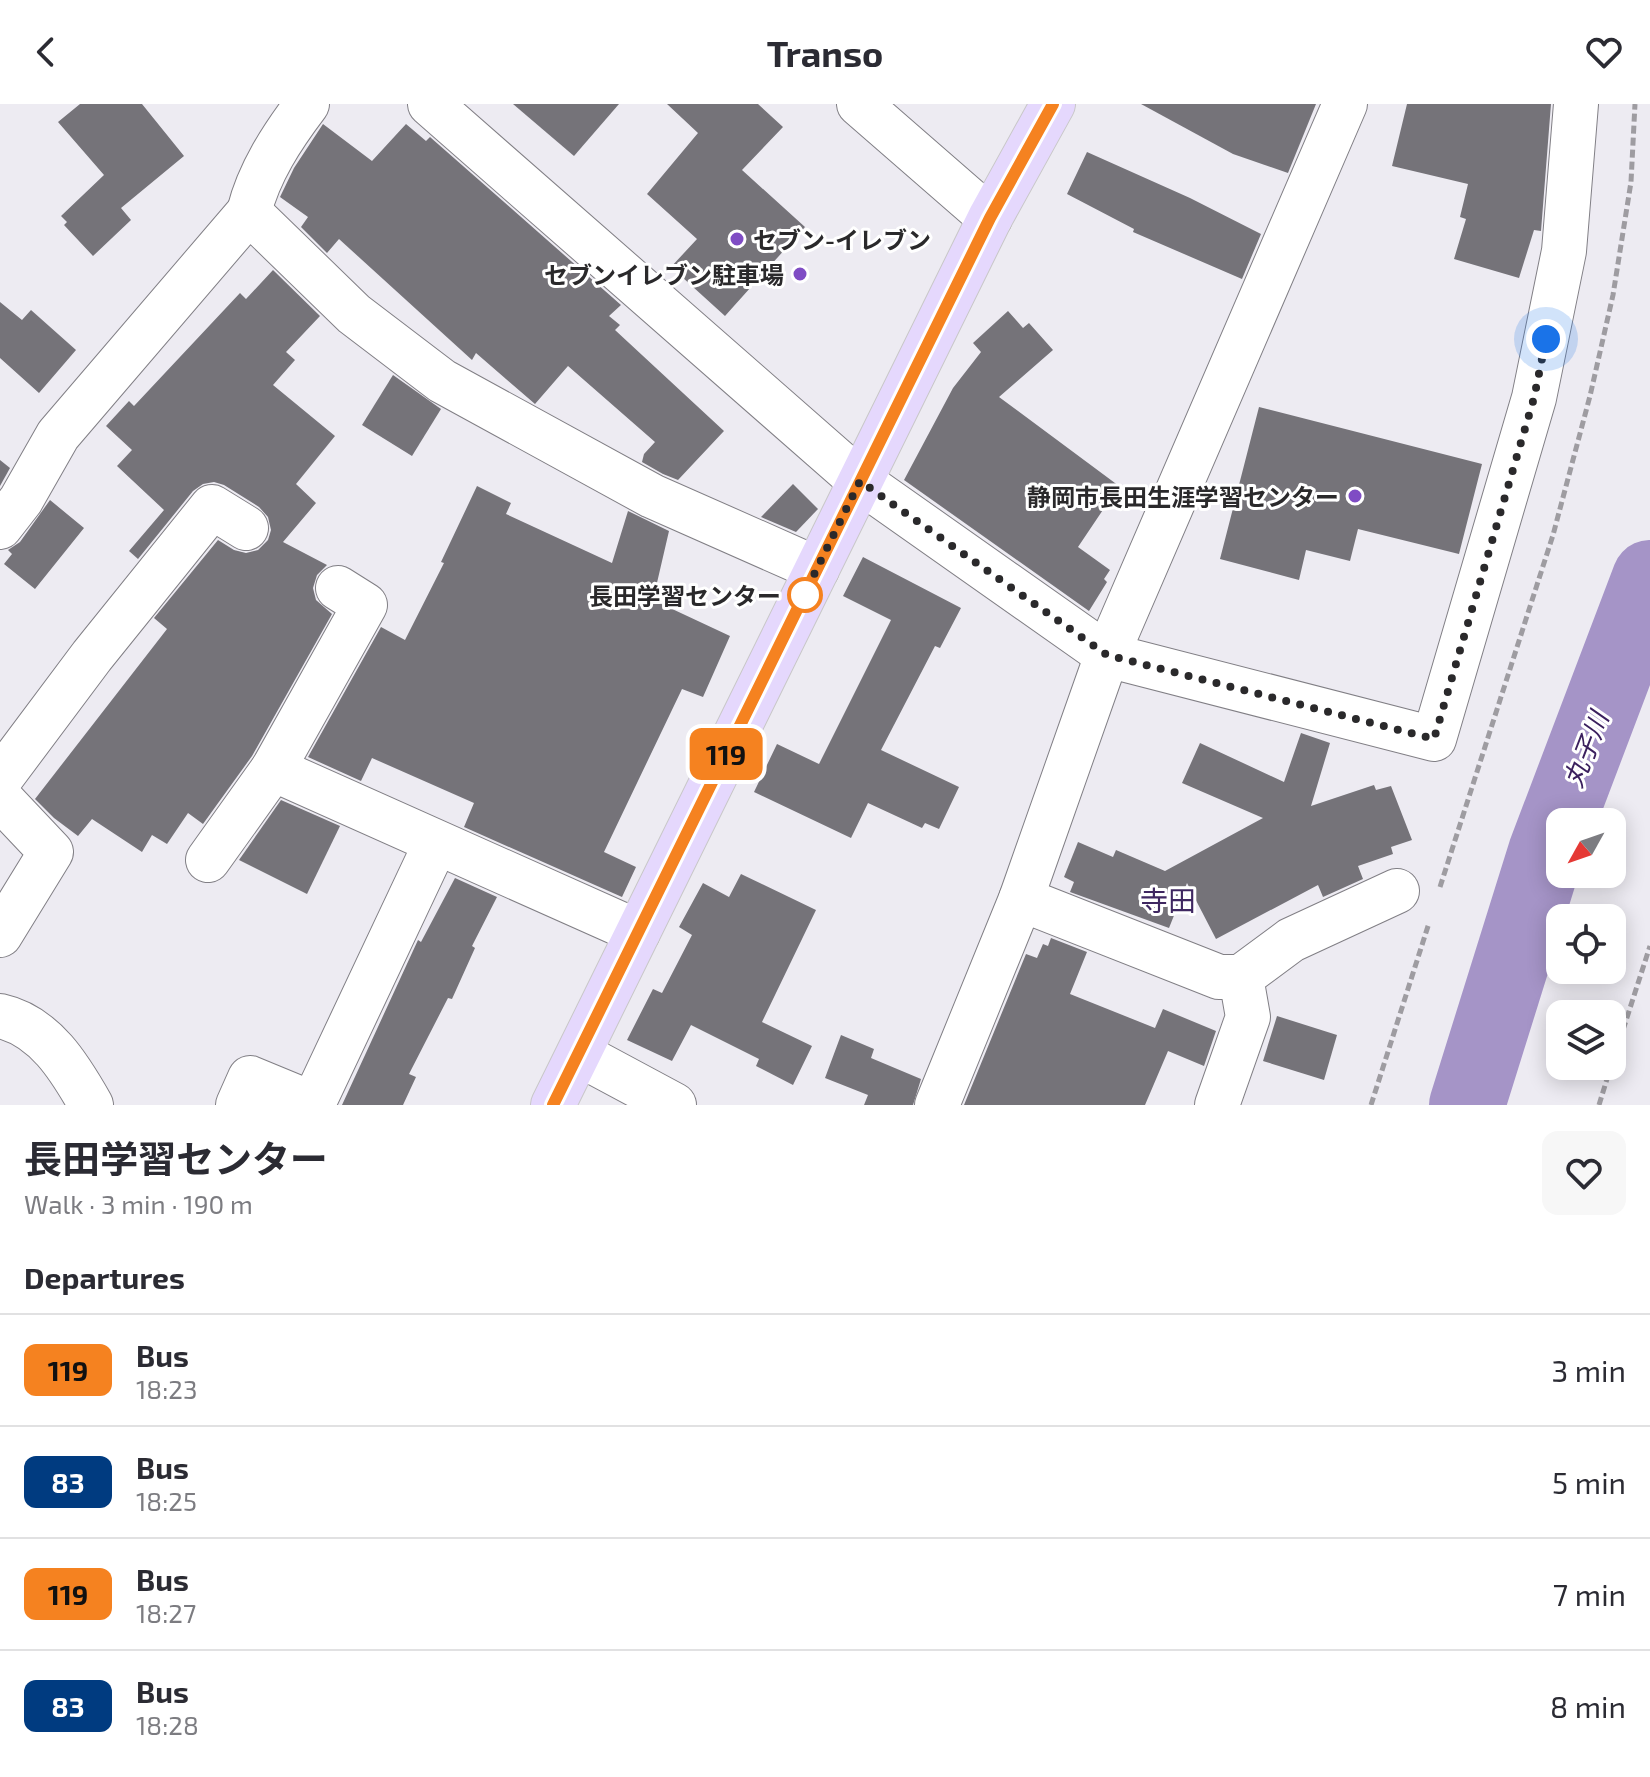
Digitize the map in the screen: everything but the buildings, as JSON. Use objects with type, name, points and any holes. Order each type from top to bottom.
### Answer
[{"type":"main road","points":[[553,1105],[990,218],[1053,104]]},
{"type":"street","points":[[0,527],[21,500],[58,435],[249,212],[256,184],[307,104]]},
{"type":"street","points":[[430,104],[860,481],[1107,655],[1434,739],[1534,398],[1564,251],[1576,104]]},
{"type":"street","points":[[859,104],[990,218]]},
{"type":"street","points":[[937,1105],[1021,899],[1107,655],[1345,104]]},
{"type":"street","points":[[249,212],[354,314],[442,381],[652,496],[817,569]]},
{"type":"street","points":[[0,779],[92,656],[212,507],[246,528]]},
{"type":"street","points":[[208,860],[273,769],[365,605],[338,588]]},
{"type":"street","points":[[273,769],[638,932]]},
{"type":"street","points":[[0,798],[51,852],[0,935]]},
{"type":"street","points":[[238,1105],[250,1078],[313,1104],[436,843]]},
{"type":"street","points":[[1021,899],[1219,977],[1241,977],[1291,940],[1397,891]]},
{"type":"street","points":[[1217,1105],[1248,1017],[1241,977]]},
{"type":"street","points":[[0,1016],[38,1034],[68,1065],[91,1105]]},
{"type":"street","points":[[579,1054],[674,1105]]},
{"type":"path","points":[[1626,1021],[1650,946]]},
{"type":"path","points":[[1599,1105],[1607,1080]]},
{"type":"waterway","name":"丸子川","points":[[1467,1105],[1546,852],[1650,578]]},
{"type":"bus line","name":"119","points":[[553,1105],[990,218],[1053,104]]},
{"type":"place","name":"セブン-イレブン","points":[[737,239]]},
{"type":"place","name":"セブンイレブン駐車場","points":[[800,274]]},
{"type":"place","name":"静岡市長田生涯学習センター","points":[[1355,496]]},
{"type":"place","name":"長田学習センター","points":[[805,595]]},
{"type":"district","name":"寺田","points":[[1168,900]]},
{"type":"route","points":[[805,595],[803,597],[860,481],[1107,655],[1434,739],[1534,398],[1546,339]]}]
